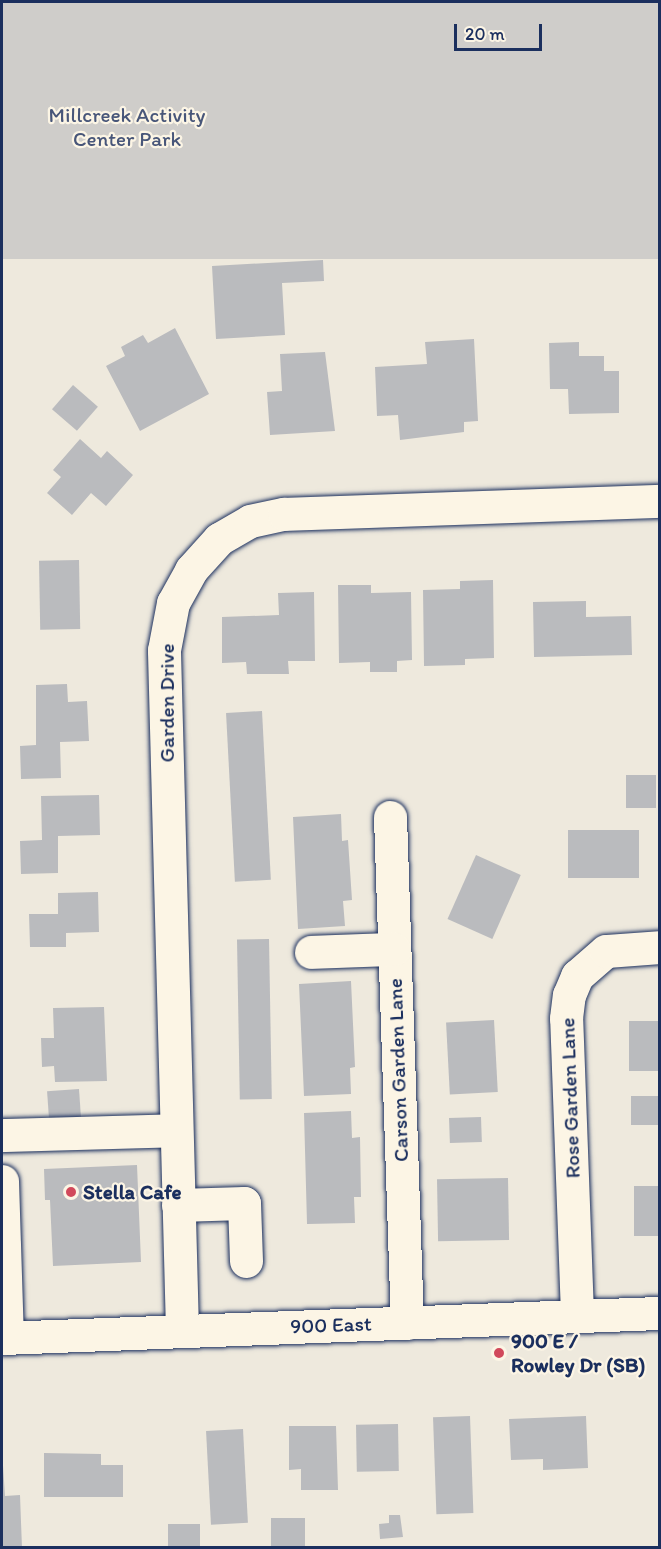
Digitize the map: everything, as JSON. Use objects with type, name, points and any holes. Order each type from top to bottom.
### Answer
[{"type":"street","name":"Garden Drive","points":[[182,1330],[164,650],[173,603],[191,570],[219,539],[250,521],[284,514],[660,501]]},
{"type":"street","name":"Carson Garden Lane","points":[[390,817],[407,1323]]},
{"type":"street","name":"Rose Garden Lane","points":[[577,1314],[566,1018],[569,995],[577,976],[606,951],[660,947]]},
{"type":"street","points":[[311,952],[394,948]]},
{"type":"street","points":[[2,1135],[176,1130]]},
{"type":"street","points":[[2,1181],[4,1338]]},
{"type":"street","points":[[178,1205],[244,1203],[246,1261]]},
{"type":"street","points":[[659,1313],[660,1325]]},
{"type":"street","name":"900 East","points":[[4,1338],[407,1323],[577,1314],[659,1313]]},
{"type":"green space","name":"Millcreek Activity Center Park","points":[[2,2],[659,2],[659,259],[2,259]]},
{"type":"building","points":[[323,260],[324,281],[282,283],[285,335],[216,339],[212,266]]},
{"type":"building","points":[[175,328],[209,394],[140,431],[106,366],[125,356],[121,347],[143,335],[148,343]]},
{"type":"building","points":[[474,339],[478,421],[464,422],[464,432],[400,440],[398,415],[377,416],[375,367],[427,364],[425,342]]},
{"type":"building","points":[[579,342],[579,356],[604,356],[604,371],[619,371],[619,413],[569,414],[568,389],[550,389],[549,343]]},
{"type":"building","points":[[325,352],[335,431],[270,435],[267,392],[282,391],[280,354]]},
{"type":"building","points":[[73,385],[98,407],[77,431],[52,409]]},
{"type":"building","points":[[80,439],[101,458],[107,451],[133,475],[106,506],[91,493],[72,515],[47,493],[61,477],[53,470]]},
{"type":"building","points":[[79,560],[80,629],[40,630],[39,561]]},
{"type":"building","points":[[493,580],[494,658],[465,659],[465,665],[424,666],[423,590],[460,589],[460,581]]},
{"type":"building","points":[[338,585],[371,585],[371,593],[411,592],[412,660],[397,661],[397,672],[370,672],[370,662],[339,663]]},
{"type":"building","points":[[314,592],[315,661],[288,661],[289,674],[247,674],[246,662],[222,663],[222,617],[279,615],[278,593]]},
{"type":"building","points":[[586,601],[586,617],[631,616],[632,655],[534,657],[533,602]]},
{"type":"building","points":[[67,684],[68,702],[87,701],[89,741],[60,742],[61,778],[21,779],[20,746],[36,745],[36,685]]},
{"type":"building","points":[[262,711],[271,880],[235,882],[226,713]]},
{"type":"building","points":[[626,775],[656,775],[656,808],[626,808]]},
{"type":"building","points":[[99,795],[100,835],[58,836],[58,873],[21,874],[20,841],[42,840],[41,796]]},
{"type":"building","points":[[341,814],[342,841],[348,840],[352,900],[343,901],[345,926],[298,929],[293,817]]},
{"type":"building","points":[[568,830],[639,830],[639,878],[568,878]]},
{"type":"building","points":[[476,855],[521,875],[492,939],[448,919]]},
{"type":"building","points":[[98,892],[99,932],[66,933],[66,947],[30,947],[29,914],[58,914],[58,893]]},
{"type":"building","points":[[269,939],[272,1099],[240,1100],[237,940]]},
{"type":"building","points":[[351,981],[355,1067],[350,1068],[351,1094],[304,1096],[299,984]]},
{"type":"building","points":[[104,1007],[107,1081],[55,1082],[54,1066],[42,1067],[41,1038],[54,1038],[53,1008]]},
{"type":"building","points":[[494,1020],[498,1092],[450,1094],[446,1023]]},
{"type":"building","points":[[629,1021],[660,1021],[660,1071],[629,1071]]},
{"type":"building","points":[[79,1089],[81,1119],[49,1121],[47,1091]]},
{"type":"building","points":[[631,1096],[660,1096],[660,1125],[631,1125]]},
{"type":"building","points":[[351,1111],[352,1138],[360,1137],[361,1197],[354,1197],[355,1223],[307,1224],[304,1113]]},
{"type":"building","points":[[481,1117],[482,1142],[450,1143],[449,1118]]},
{"type":"building","points":[[137,1165],[141,1262],[53,1266],[50,1200],[45,1200],[44,1169]]},
{"type":"building","points":[[508,1178],[509,1240],[438,1241],[437,1179]]},
{"type":"building","points":[[634,1186],[660,1186],[660,1236],[634,1236]]},
{"type":"building","points":[[470,1416],[473,1513],[436,1514],[433,1417]]},
{"type":"building","points":[[586,1416],[588,1468],[543,1470],[543,1459],[511,1460],[509,1419]]},
{"type":"building","points":[[398,1424],[399,1471],[357,1472],[356,1425]]},
{"type":"building","points":[[289,1426],[336,1426],[338,1490],[301,1490],[301,1469],[289,1470]]},
{"type":"building","points":[[243,1429],[248,1523],[211,1525],[206,1431]]},
{"type":"building","points":[[2,1450],[5,1496],[20,1495],[22,1548],[2,1548]]},
{"type":"building","points":[[44,1453],[101,1454],[101,1465],[123,1465],[123,1497],[44,1497]]},
{"type":"building","points":[[389,1515],[400,1515],[403,1537],[380,1539],[379,1524],[389,1523]]},
{"type":"building","points":[[271,1518],[305,1518],[305,1548],[271,1548]]},
{"type":"building","points":[[168,1524],[200,1524],[200,1548],[168,1548]]},
{"type":"place","name":"Stella Cafe","points":[[71,1192]]},
{"type":"place","name":"900 E / Rowley Dr (SB)","points":[[499,1353]]}]
